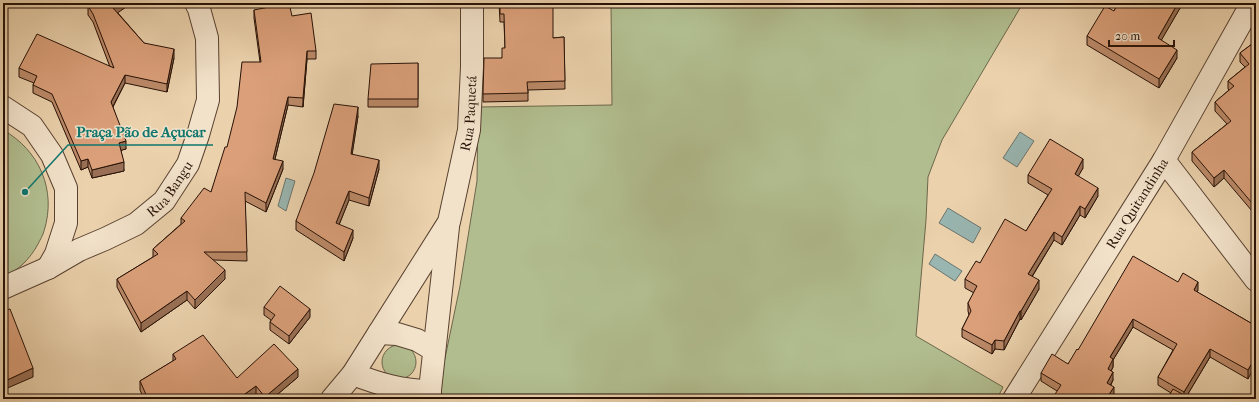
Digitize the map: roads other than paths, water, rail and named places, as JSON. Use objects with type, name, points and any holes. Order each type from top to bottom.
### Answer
[{"type":"street","name":"Rua Bangu","points":[[3,288],[48,268],[79,250],[136,224],[164,201],[188,164],[208,100],[207,38],[196,3]]},
{"type":"street","name":"Rua Paquetá","points":[[429,395],[448,222],[469,130],[472,66],[472,3]]},
{"type":"street","name":"Rua Quitandinha","points":[[1014,399],[1164,160],[1252,3]]},
{"type":"street","points":[[3,107],[32,126],[52,155],[66,188],[66,223],[56,254],[48,268]]},
{"type":"street","points":[[1164,160],[1256,280]]},
{"type":"street","name":"Rua Paquetá","points":[[332,399],[354,374],[448,222]]},
{"type":"street","points":[[379,333],[397,334],[417,340],[434,350]]},
{"type":"street","points":[[354,374],[380,385],[429,395]]},
{"type":"water","points":[[1020,132],[1034,141],[1017,167],[1003,158]]},
{"type":"water","points":[[286,178],[295,181],[286,211],[278,206]]},
{"type":"water","points":[[948,208],[981,228],[973,243],[939,223]]},
{"type":"water","points":[[935,254],[962,271],[955,281],[929,264]]},
{"type":"place","name":"Praça Pão de Açucar","points":[[25,192]]}]
